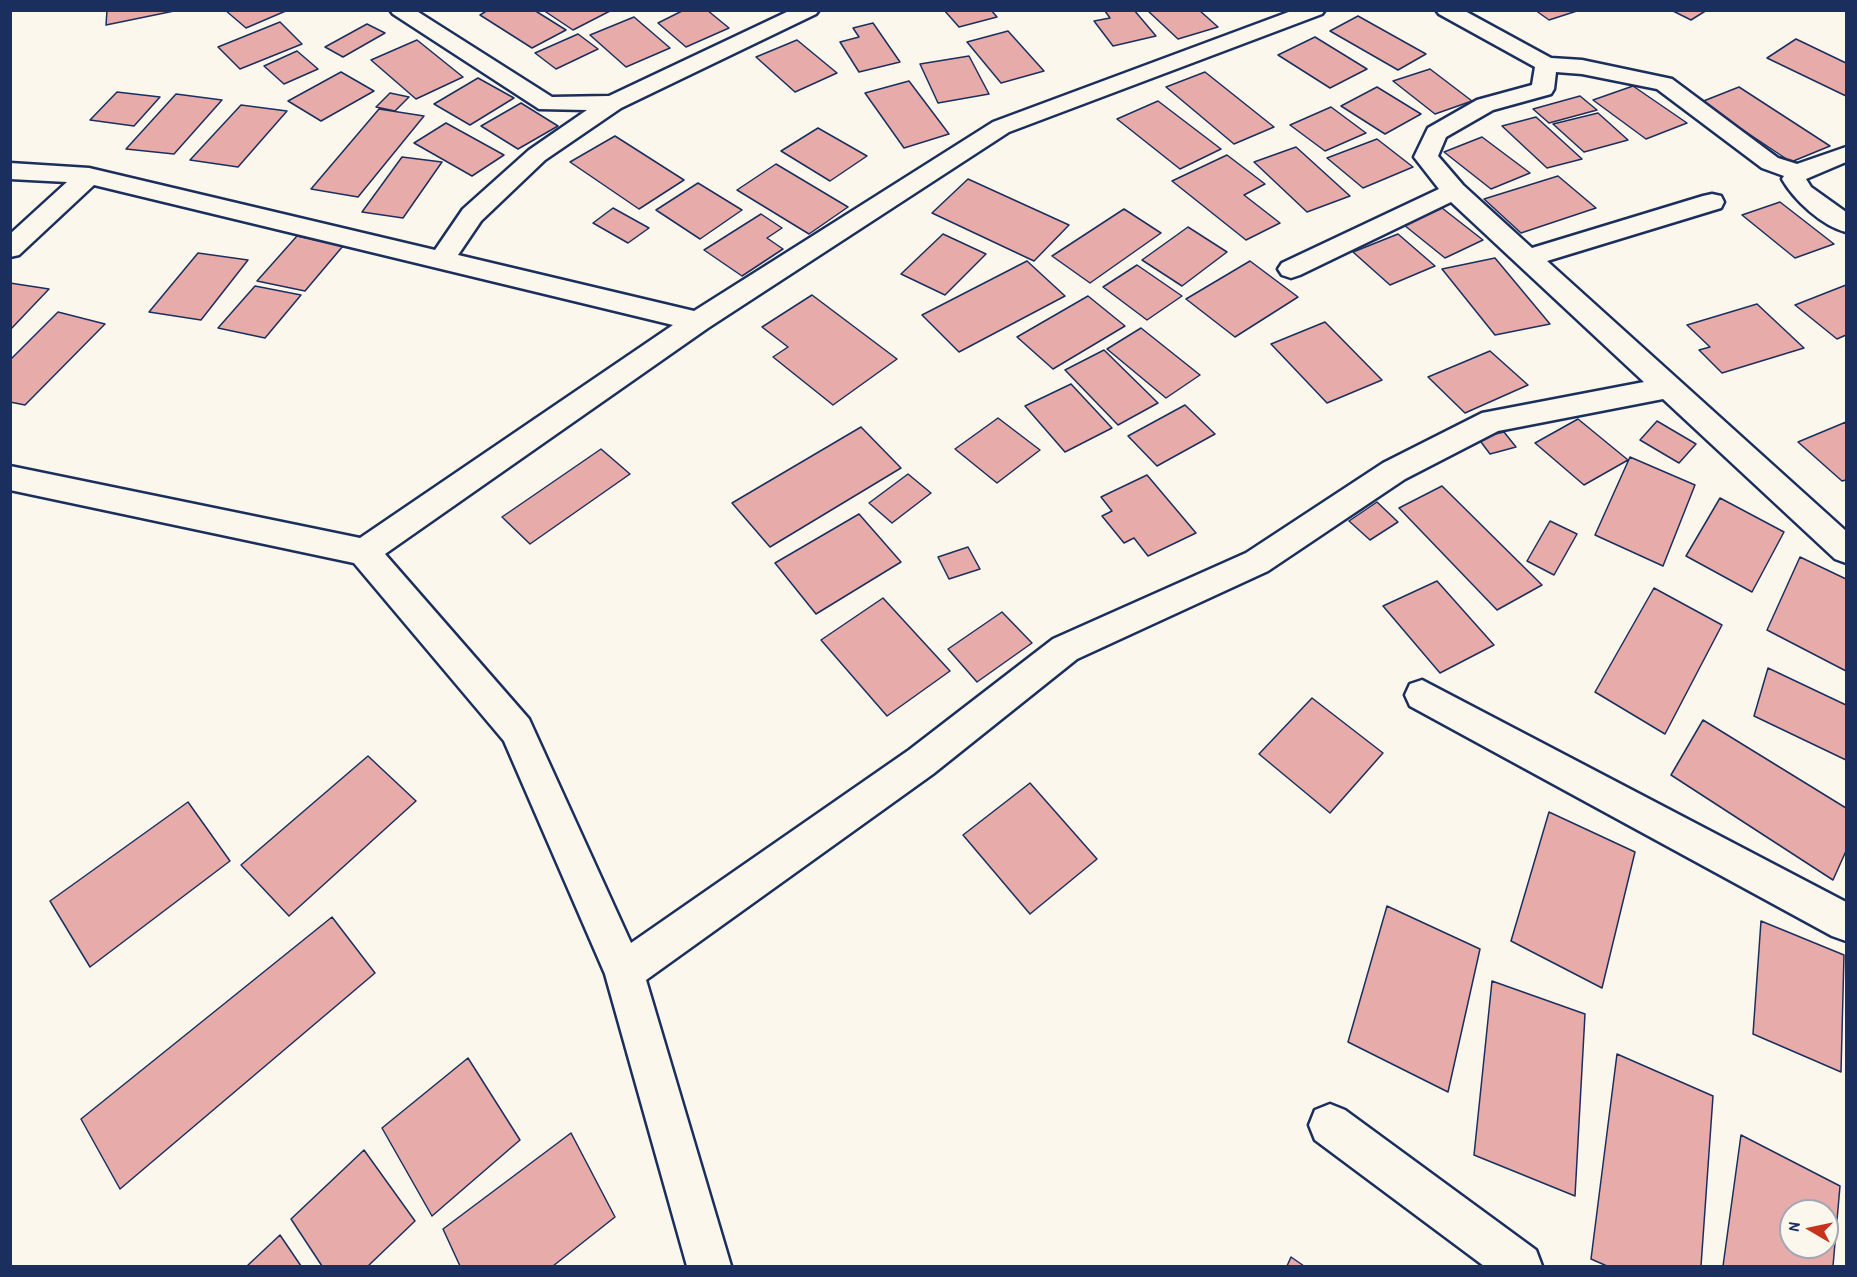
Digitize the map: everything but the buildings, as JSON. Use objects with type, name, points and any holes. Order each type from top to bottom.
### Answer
[{"type":"street","points":[[441,260],[472,214],[537,155],[613,103],[809,10]]},
{"type":"street","points":[[364,552],[698,321],[1001,127],[1315,10]]},
{"type":"street","points":[[1446,10],[1546,64],[1582,67],[1664,84],[1770,163],[1798,172],[1846,154]]},
{"type":"street","points":[[407,12],[547,104],[613,103]]},
{"type":"street","points":[[1546,64],[1543,89],[1485,105],[1436,133],[1426,157],[1454,191],[1667,388],[1834,522],[1846,550]]},
{"type":"street","points":[[10,171],[89,177],[698,321]]},
{"type":"street","points":[[1798,172],[1794,179],[1802,192],[1846,224]]},
{"type":"street","points":[[10,249],[89,177]]},
{"type":"street","points":[[1291,269],[1454,191]]},
{"type":"street","points":[[1527,258],[1712,202]]},
{"type":"street","points":[[624,972],[921,762],[1065,649],[1257,562],[1394,471],[1492,421],[1667,388]]},
{"type":"street","points":[[10,478],[364,552],[517,730],[624,972],[709,1266]]},
{"type":"street","points":[[1422,695],[1846,922]]},
{"type":"street","points":[[1330,1125],[1520,1266]]}]
